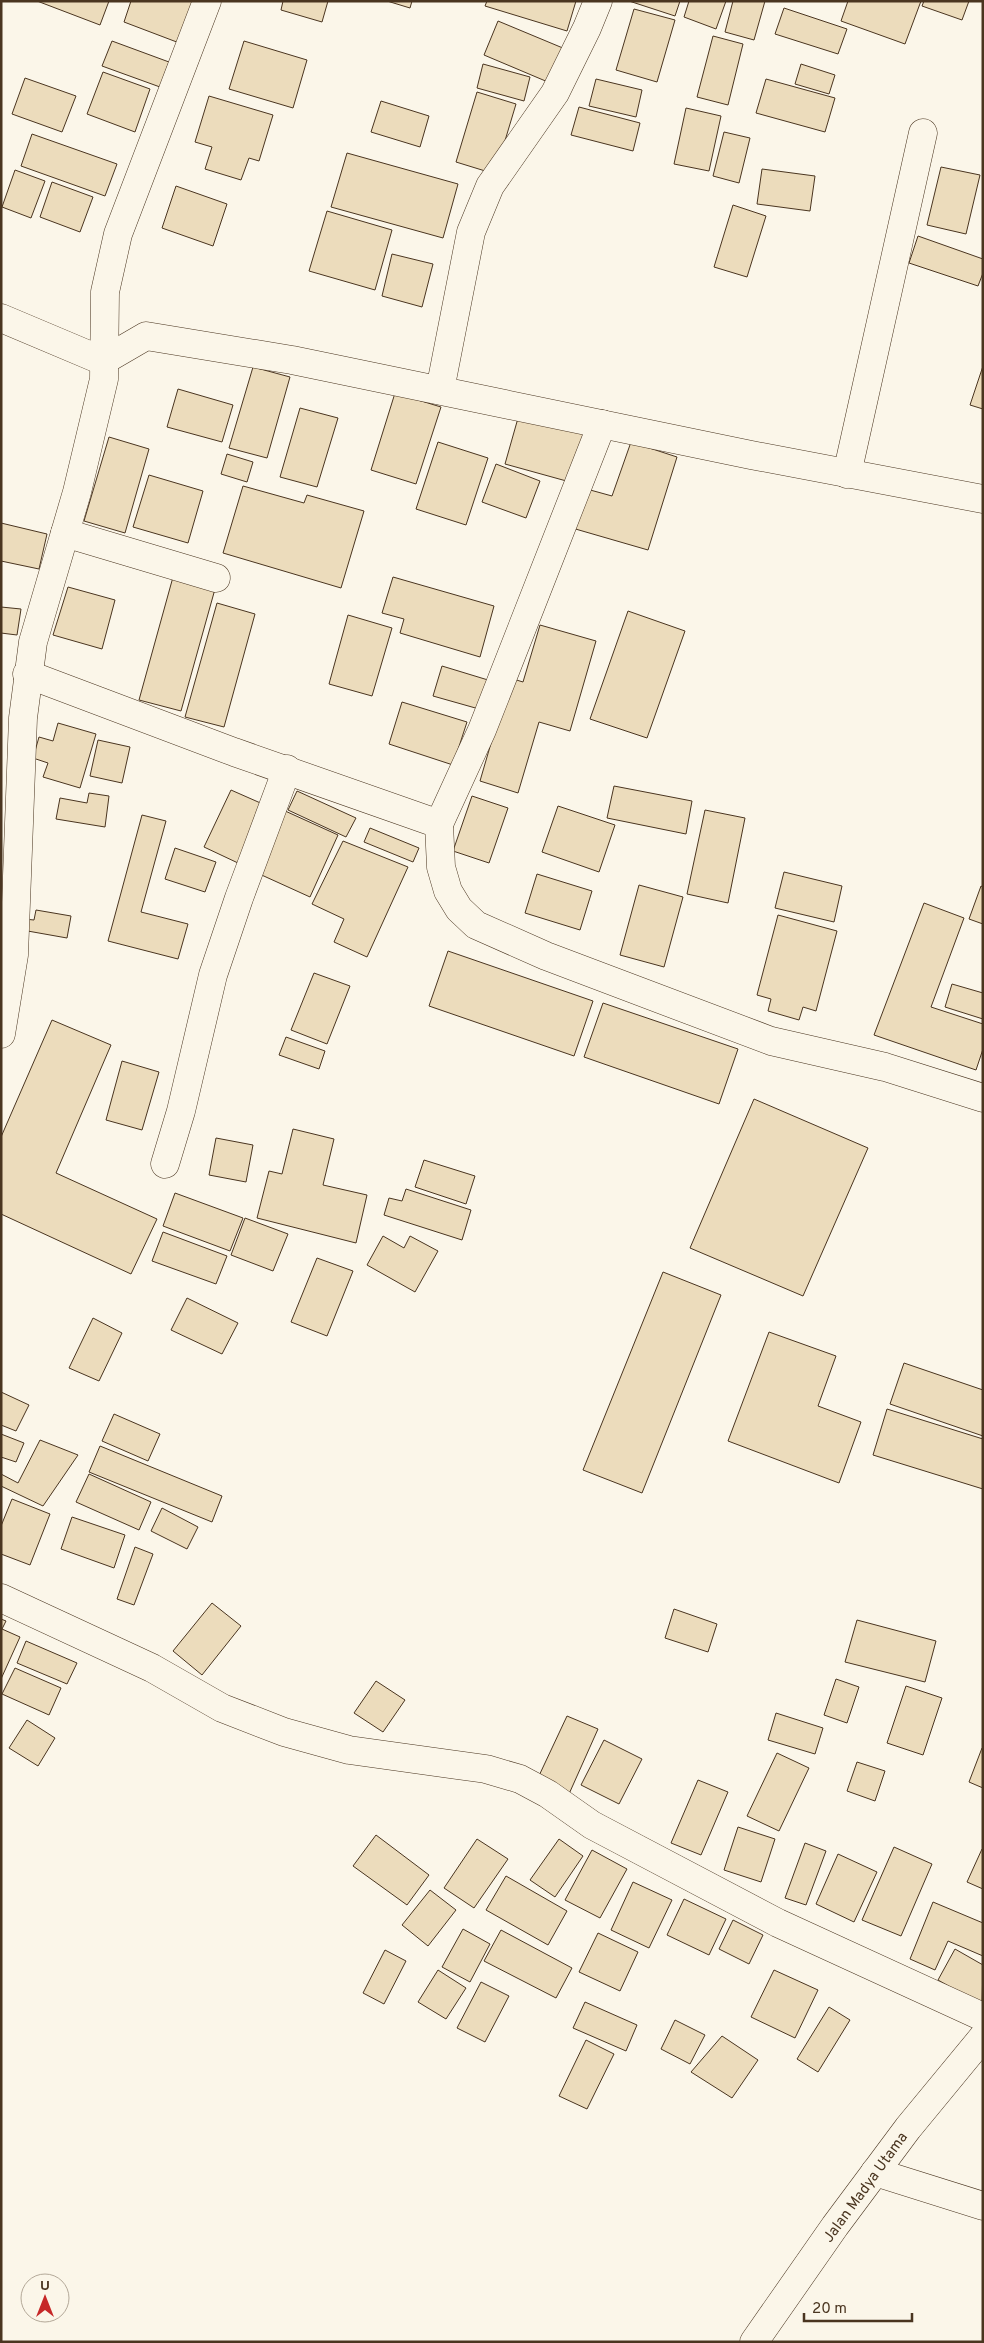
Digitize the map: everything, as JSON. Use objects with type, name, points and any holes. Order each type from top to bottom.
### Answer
[{"type":"street","points":[[1,1034],[14,955],[23,718],[27,674],[33,642],[65,533],[104,379],[105,292],[118,234],[206,1]]},
{"type":"street","points":[[440,390],[472,232],[490,186],[555,93],[598,1]]},
{"type":"street","points":[[847,474],[923,134]]},
{"type":"street","points":[[1,318],[103,361]]},
{"type":"street","points":[[103,361],[146,336],[292,360],[847,474],[983,499]]},
{"type":"street","points":[[602,424],[482,730],[439,824],[441,867],[448,891],[459,908],[476,925],[546,956],[770,1041],[885,1067],[983,1098]]},
{"type":"street","points":[[65,533],[216,578]]},
{"type":"street","points":[[27,674],[234,752],[439,824]]},
{"type":"street","points":[[165,1164],[181,1111],[213,975],[286,769]]},
{"type":"street","points":[[1,1598],[152,1668],[222,1708],[284,1732],[349,1750],[486,1769],[520,1779],[548,1794],[592,1824],[778,1923],[983,2017]]},
{"type":"street","name":"Jalan Madya Utama","points":[[754,2342],[908,2128],[983,2037]]},
{"type":"street","points":[[875,2172],[983,2206]]},
{"type":"building","points":[[37,1],[109,1],[100,25]]},
{"type":"building","points":[[131,1],[198,1],[182,44],[124,22]]},
{"type":"building","points":[[283,1],[328,1],[322,22],[281,10]]},
{"type":"building","points":[[387,1],[412,1],[410,8]]},
{"type":"building","points":[[487,1],[576,1],[567,31],[485,6]]},
{"type":"building","points":[[629,1],[680,1],[675,16]]},
{"type":"building","points":[[689,1],[726,1],[716,29],[684,17]]},
{"type":"building","points":[[733,1],[765,1],[754,40],[725,32]]},
{"type":"building","points":[[848,1],[921,1],[905,44],[841,21]]},
{"type":"building","points":[[924,1],[969,1],[962,20],[922,6]]},
{"type":"building","points":[[784,8],[847,29],[838,54],[775,34]]},
{"type":"building","points":[[634,9],[675,20],[657,82],[616,70]]},
{"type":"building","points":[[498,21],[570,51],[555,85],[484,55]]},
{"type":"building","points":[[713,36],[743,44],[728,105],[697,97]]},
{"type":"building","points":[[112,41],[169,62],[160,87],[102,66]]},
{"type":"building","points":[[244,41],[307,60],[293,108],[229,89]]},
{"type":"building","points":[[483,64],[530,77],[524,101],[477,88]]},
{"type":"building","points":[[801,64],[835,75],[829,94],[795,84]]},
{"type":"building","points":[[103,72],[150,89],[135,132],[87,114]]},
{"type":"building","points":[[25,78],[76,96],[62,132],[12,114]]},
{"type":"building","points":[[596,79],[642,90],[636,117],[589,106]]},
{"type":"building","points":[[766,79],[835,98],[825,132],[756,113]]},
{"type":"building","points":[[477,92],[516,104],[495,174],[456,162]]},
{"type":"building","points":[[209,96],[273,115],[259,161],[249,158],[241,180],[205,169],[212,147],[195,142]]},
{"type":"building","points":[[381,101],[429,116],[420,147],[371,132]]},
{"type":"building","points":[[579,107],[640,123],[633,151],[571,135]]},
{"type":"building","points":[[686,108],[721,116],[709,171],[674,164]]},
{"type":"building","points":[[724,132],[750,138],[739,183],[713,176]]},
{"type":"building","points":[[32,134],[117,164],[105,196],[21,166]]},
{"type":"building","points":[[347,153],[458,184],[443,238],[331,207]]},
{"type":"building","points":[[941,167],[980,175],[966,234],[927,225]]},
{"type":"building","points":[[762,169],[815,176],[810,211],[757,204]]},
{"type":"building","points":[[15,170],[45,181],[31,218],[2,207]]},
{"type":"building","points":[[52,182],[93,197],[80,232],[40,217]]},
{"type":"building","points":[[176,186],[227,204],[213,246],[162,228]]},
{"type":"building","points":[[733,205],[766,216],[747,277],[714,267]]},
{"type":"building","points":[[327,211],[392,230],[375,290],[309,271]]},
{"type":"building","points":[[918,236],[983,259],[983,273],[978,286],[909,263]]},
{"type":"building","points":[[392,254],[433,264],[422,307],[382,296]]},
{"type":"building","points":[[983,366],[983,409],[970,405]]},
{"type":"building","points":[[253,367],[290,377],[267,458],[229,448]]},
{"type":"building","points":[[178,389],[233,405],[222,442],[167,427]]},
{"type":"building","points":[[395,393],[441,407],[416,484],[371,470]]},
{"type":"building","points":[[300,408],[338,418],[317,487],[280,477]]},
{"type":"building","points":[[520,411],[585,429],[570,482],[505,464]]},
{"type":"building","points":[[109,437],[149,449],[125,533],[84,521]]},
{"type":"building","points":[[438,442],[488,458],[466,525],[416,509]]},
{"type":"building","points":[[631,442],[677,457],[648,550],[572,528],[583,488],[612,496]]},
{"type":"building","points":[[227,454],[253,462],[247,482],[221,474]]},
{"type":"building","points":[[496,464],[540,481],[526,518],[482,502]]},
{"type":"building","points":[[149,475],[203,491],[188,543],[133,527]]},
{"type":"building","points":[[243,486],[304,503],[307,495],[364,511],[341,588],[223,553]]},
{"type":"building","points":[[1,523],[47,534],[39,569],[1,561]]},
{"type":"building","points":[[173,577],[215,589],[181,711],[139,700]]},
{"type":"building","points":[[393,577],[494,606],[480,657],[400,633],[404,619],[382,613]]},
{"type":"building","points":[[68,587],[115,600],[102,649],[53,635]]},
{"type":"building","points":[[217,603],[255,614],[224,727],[185,717]]},
{"type":"building","points":[[1,607],[21,609],[17,635],[1,633]]},
{"type":"building","points":[[628,611],[685,631],[647,738],[590,719]]},
{"type":"building","points":[[348,615],[392,628],[372,696],[329,684]]},
{"type":"building","points":[[540,625],[596,641],[570,731],[539,722],[518,793],[480,781],[510,678],[523,682]]},
{"type":"building","points":[[442,666],[488,680],[479,709],[433,696]]},
{"type":"building","points":[[402,702],[467,722],[453,765],[389,744]]},
{"type":"building","points":[[58,723],[96,734],[80,788],[43,777],[48,763],[33,758],[39,737],[53,741]]},
{"type":"building","points":[[98,740],[130,747],[122,783],[90,776]]},
{"type":"building","points":[[614,786],[692,801],[686,834],[607,818]]},
{"type":"building","points":[[231,790],[265,805],[238,863],[204,847]]},
{"type":"building","points":[[297,791],[356,818],[346,837],[288,810]]},
{"type":"building","points":[[89,793],[109,796],[105,827],[56,819],[60,798],[87,803]]},
{"type":"building","points":[[472,796],[508,808],[489,863],[453,851]]},
{"type":"building","points":[[558,806],[615,825],[599,872],[542,852]]},
{"type":"building","points":[[283,810],[338,835],[310,897],[255,872]]},
{"type":"building","points":[[705,810],[745,818],[728,903],[687,894]]},
{"type":"building","points":[[142,815],[166,821],[141,912],[188,924],[178,959],[108,941]]},
{"type":"building","points":[[370,828],[419,848],[413,862],[364,842]]},
{"type":"building","points":[[343,841],[408,867],[367,957],[334,942],[344,919],[312,904]]},
{"type":"building","points":[[175,848],[216,862],[205,892],[165,879]]},
{"type":"building","points":[[784,872],[842,886],[834,922],[775,908]]},
{"type":"building","points":[[537,874],[592,891],[580,930],[525,913]]},
{"type":"building","points":[[639,885],[683,897],[664,967],[620,955]]},
{"type":"building","points":[[981,886],[983,887],[983,924],[969,919]]},
{"type":"building","points":[[924,903],[964,918],[931,1007],[983,1024],[983,1049],[976,1070],[874,1035]]},
{"type":"building","points":[[36,910],[71,916],[67,938],[22,930],[24,919],[34,920]]},
{"type":"building","points":[[778,915],[837,931],[816,1011],[803,1007],[799,1020],[768,1011],[771,999],[757,995]]},
{"type":"building","points":[[448,951],[593,1001],[574,1056],[429,1006]]},
{"type":"building","points":[[314,973],[350,986],[327,1044],[291,1030]]},
{"type":"building","points":[[952,984],[983,993],[983,1019],[945,1007]]},
{"type":"building","points":[[603,1003],[738,1049],[719,1104],[584,1057]]},
{"type":"building","points":[[52,1020],[111,1045],[56,1173],[157,1219],[131,1274],[1,1214],[1,1137]]},
{"type":"building","points":[[286,1037],[325,1051],[319,1069],[279,1055]]},
{"type":"building","points":[[122,1061],[159,1072],[142,1130],[106,1120]]},
{"type":"building","points":[[754,1099],[868,1148],[803,1296],[690,1248]]},
{"type":"building","points":[[293,1129],[334,1139],[323,1185],[367,1195],[356,1243],[257,1218],[269,1171],[282,1174]]},
{"type":"building","points":[[216,1138],[253,1145],[246,1182],[209,1175]]},
{"type":"building","points":[[424,1160],[475,1176],[466,1204],[415,1187]]},
{"type":"building","points":[[406,1189],[471,1210],[462,1240],[384,1215],[389,1198],[402,1201]]},
{"type":"building","points":[[175,1193],[243,1218],[230,1251],[163,1226]]},
{"type":"building","points":[[245,1218],[288,1234],[273,1271],[231,1255]]},
{"type":"building","points":[[163,1232],[227,1256],[216,1284],[152,1261]]},
{"type":"building","points":[[383,1236],[404,1248],[410,1236],[438,1251],[415,1292],[367,1265]]},
{"type":"building","points":[[317,1258],[353,1271],[327,1336],[291,1322]]},
{"type":"building","points":[[663,1272],[721,1295],[642,1493],[583,1470]]},
{"type":"building","points":[[187,1298],[238,1323],[222,1354],[171,1330]]},
{"type":"building","points":[[93,1318],[122,1333],[99,1381],[69,1368]]},
{"type":"building","points":[[769,1332],[836,1356],[818,1406],[861,1422],[839,1483],[728,1441]]},
{"type":"building","points":[[904,1363],[983,1390],[983,1436],[890,1404]]},
{"type":"building","points":[[1,1392],[29,1405],[16,1431],[1,1425]]},
{"type":"building","points":[[887,1409],[983,1439],[983,1489],[873,1455]]},
{"type":"building","points":[[114,1414],[160,1434],[148,1461],[102,1441]]},
{"type":"building","points":[[1,1434],[24,1443],[16,1462],[1,1457]]},
{"type":"building","points":[[40,1440],[78,1455],[43,1506],[1,1486],[1,1474],[18,1483]]},
{"type":"building","points":[[100,1446],[222,1496],[212,1522],[89,1472]]},
{"type":"building","points":[[89,1474],[151,1502],[139,1530],[76,1502]]},
{"type":"building","points":[[12,1499],[50,1514],[30,1565],[1,1554],[1,1526]]},
{"type":"building","points":[[162,1508],[198,1527],[187,1549],[151,1531]]},
{"type":"building","points":[[72,1517],[125,1535],[114,1568],[61,1549]]},
{"type":"building","points":[[135,1547],[153,1554],[134,1605],[117,1599]]},
{"type":"building","points":[[212,1603],[241,1626],[202,1675],[173,1651]]},
{"type":"building","points":[[674,1609],[717,1624],[708,1652],[665,1638]]},
{"type":"building","points":[[1,1619],[6,1621],[2,1629],[20,1637],[1,1679]]},
{"type":"building","points":[[857,1620],[936,1641],[925,1682],[845,1662]]},
{"type":"building","points":[[26,1641],[77,1663],[67,1684],[17,1663]]},
{"type":"building","points":[[15,1668],[61,1688],[49,1715],[2,1694]]},
{"type":"building","points":[[836,1679],[859,1687],[847,1723],[824,1715]]},
{"type":"building","points":[[376,1681],[405,1700],[383,1732],[354,1713]]},
{"type":"building","points":[[906,1686],[942,1698],[923,1755],[887,1743]]},
{"type":"building","points":[[776,1713],[823,1728],[815,1754],[768,1740]]},
{"type":"building","points":[[567,1716],[598,1729],[569,1794],[537,1780]]},
{"type":"building","points":[[27,1720],[55,1738],[38,1766],[9,1748]]},
{"type":"building","points":[[604,1740],[642,1759],[619,1804],[581,1785]]},
{"type":"building","points":[[983,1748],[983,1788],[969,1782]]},
{"type":"building","points":[[777,1753],[809,1768],[779,1831],[747,1816]]},
{"type":"building","points":[[857,1762],[885,1771],[875,1801],[847,1791]]},
{"type":"building","points":[[698,1780],[728,1792],[701,1855],[671,1843]]},
{"type":"building","points":[[738,1827],[775,1839],[761,1882],[724,1870]]},
{"type":"building","points":[[376,1835],[429,1875],[407,1905],[353,1866]]},
{"type":"building","points":[[477,1839],[508,1859],[474,1908],[444,1888]]},
{"type":"building","points":[[559,1839],[583,1856],[555,1897],[530,1880]]},
{"type":"building","points":[[805,1843],[826,1851],[806,1905],[785,1898]]},
{"type":"building","points":[[894,1847],[932,1864],[901,1936],[862,1920]]},
{"type":"building","points":[[983,1849],[983,1889],[967,1882]]},
{"type":"building","points":[[592,1850],[627,1869],[600,1918],[565,1900]]},
{"type":"building","points":[[838,1854],[877,1872],[854,1922],[816,1904]]},
{"type":"building","points":[[506,1876],[567,1911],[548,1945],[486,1910]]},
{"type":"building","points":[[633,1882],[672,1900],[649,1948],[611,1930]]},
{"type":"building","points":[[430,1890],[456,1910],[428,1946],[402,1925]]},
{"type":"building","points":[[684,1899],[726,1919],[709,1955],[667,1935]]},
{"type":"building","points":[[933,1902],[983,1923],[983,1956],[948,1941],[935,1970],[910,1959]]},
{"type":"building","points":[[733,1920],[763,1935],[749,1964],[719,1949]]},
{"type":"building","points":[[463,1929],[490,1944],[470,1982],[442,1967]]},
{"type":"building","points":[[501,1930],[572,1968],[556,1998],[484,1961]]},
{"type":"building","points":[[598,1933],[638,1952],[620,1991],[579,1972]]},
{"type":"building","points":[[955,1949],[983,1965],[982,2005],[938,1980]]},
{"type":"building","points":[[385,1950],[406,1961],[384,2004],[363,1993]]},
{"type":"building","points":[[438,1970],[466,1988],[446,2019],[418,2002]]},
{"type":"building","points":[[774,1970],[818,1990],[795,2038],[751,2017]]},
{"type":"building","points":[[481,1982],[509,1996],[485,2042],[457,2028]]},
{"type":"building","points":[[585,2002],[637,2025],[626,2051],[573,2028]]},
{"type":"building","points":[[829,2007],[850,2020],[818,2072],[797,2059]]},
{"type":"building","points":[[675,2020],[705,2035],[690,2064],[661,2049]]},
{"type":"building","points":[[722,2036],[758,2060],[732,2098],[691,2072]]},
{"type":"building","points":[[586,2040],[614,2054],[587,2109],[559,2096]]}]
